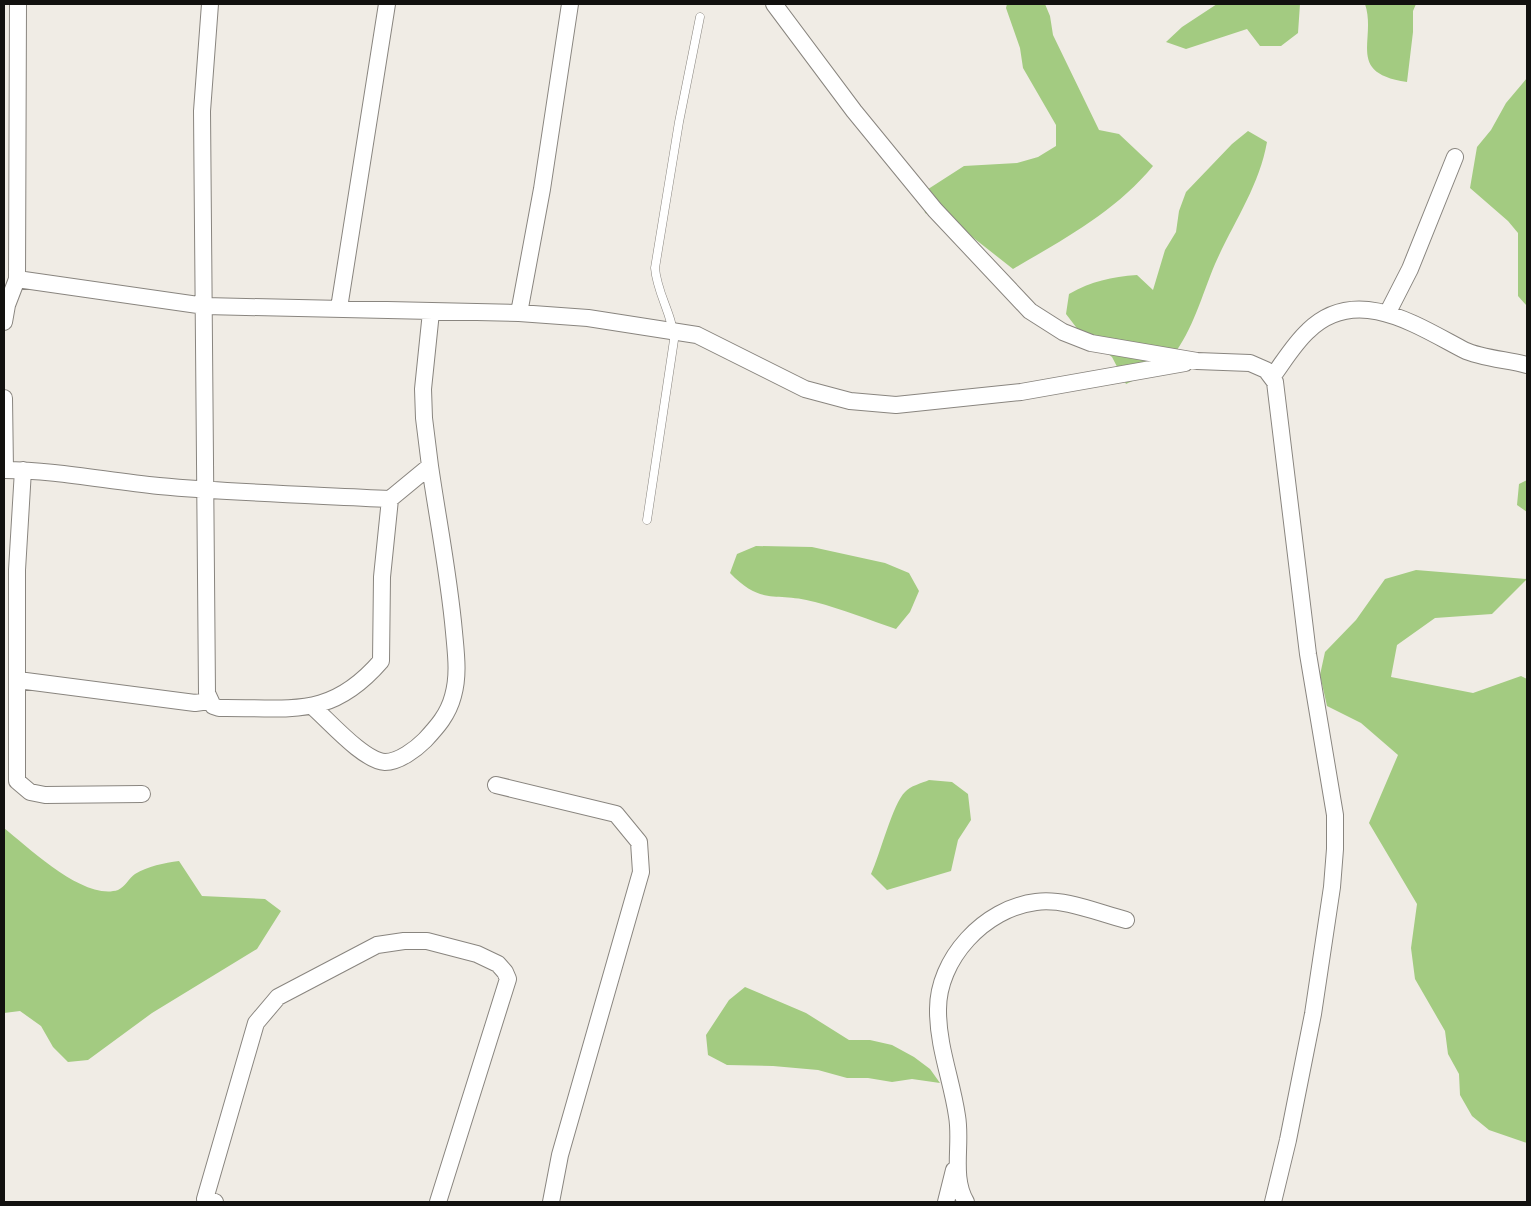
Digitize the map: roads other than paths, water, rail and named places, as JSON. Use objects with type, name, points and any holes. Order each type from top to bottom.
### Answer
[{"type":"street","points":[[210,4],[202,112],[207,693],[213,706],[219,708],[314,707],[346,694],[381,661],[382,576],[390,499]]},
{"type":"street","points":[[339,308],[387,4]]},
{"type":"street","points":[[519,313],[545,170],[570,4]]},
{"type":"street","points":[[774,4],[854,111],[935,210],[1030,310],[1063,332],[1091,343],[1197,361],[1250,364],[1266,370],[1273,376],[1308,654],[1335,816],[1332,887],[1313,1014],[1288,1140],[1273,1202]]},
{"type":"street","points":[[4,322],[7,305],[17,279],[14,5]]},
{"type":"street","points":[[1388,312],[1413,262],[1455,157]]},
{"type":"street","points":[[17,279],[205,306],[519,313],[588,318],[697,335],[805,389],[850,402],[896,405],[1021,392],[1197,361]]},
{"type":"street","points":[[1273,376],[1308,330],[1323,319],[1355,308],[1388,312],[1449,340],[1466,351],[1527,365]]},
{"type":"street","points":[[314,707],[363,752],[376,760],[387,762],[399,759],[420,745],[443,722],[453,696],[457,670],[451,600],[424,418],[423,388],[430,312]]},
{"type":"street","points":[[4,398],[4,470],[23,470],[205,490],[390,499],[430,466]]},
{"type":"street","points":[[23,470],[16,570],[17,781],[30,792],[45,795],[142,794]]},
{"type":"street","points":[[18,680],[195,703],[210,701]]},
{"type":"street","points":[[496,785],[616,814],[639,842],[641,872],[560,1155],[551,1202]]},
{"type":"street","points":[[966,1202],[959,1185],[958,1117],[943,1057],[938,1012],[939,988],[947,968],[961,947],[975,932],[996,915],[1018,906],[1037,902],[1060,902],[1126,920]]},
{"type":"street","points":[[215,1202],[205,1199],[256,1023],[278,997],[377,945],[404,941],[427,941],[477,954],[498,964],[508,979],[438,1202]]},
{"type":"street","points":[[946,1202],[958,1151]]},
{"type":"lane","points":[[647,520],[674,340],[674,331],[656,285],[655,268],[679,122],[700,17]]}]
